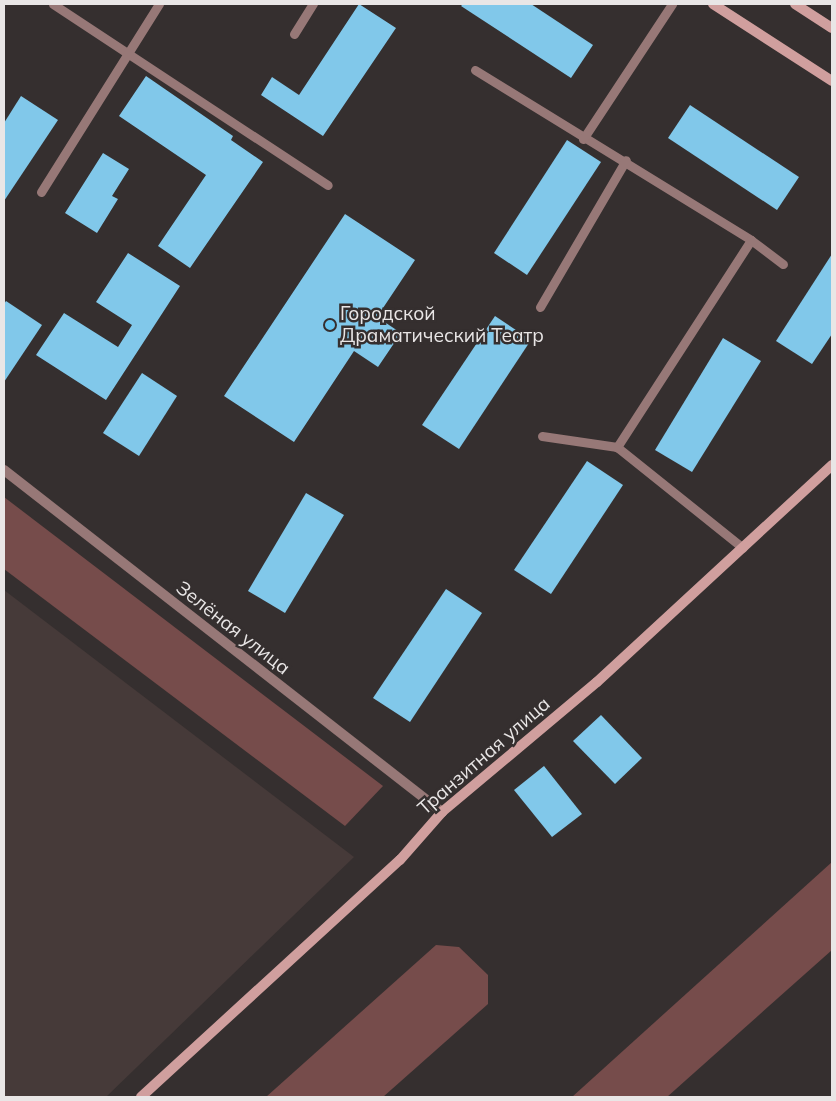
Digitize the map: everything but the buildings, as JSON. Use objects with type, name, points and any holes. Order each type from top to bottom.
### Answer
[{"type":"street","points":[[713,4],[832,81]]},
{"type":"street","points":[[795,4],[832,28]]},
{"type":"street","name":"Транзитная улица","points":[[141,1097],[400,860],[442,812],[597,682],[832,465]]},
{"type":"street","name":"Зелёная улица","points":[[4,470],[442,812]]},
{"type":"lane","points":[[54,4],[328,185]]},
{"type":"lane","points":[[41,192],[160,4]]},
{"type":"lane","points":[[294,34],[313,4]]},
{"type":"lane","points":[[583,139],[672,4]]},
{"type":"lane","points":[[476,70],[583,139],[626,160],[750,240],[783,264]]},
{"type":"lane","points":[[540,307],[626,160]]},
{"type":"lane","points":[[617,447],[750,240]]},
{"type":"lane","points":[[542,436],[617,447],[742,548]]},
{"type":"shaded area","points":[[4,497],[383,786],[345,826],[4,569]]},
{"type":"shaded area","points":[[4,590],[354,857],[106,1097],[4,1097]]},
{"type":"shaded area","points":[[832,862],[832,950],[667,1097],[572,1097]]},
{"type":"shaded area","points":[[436,945],[459,947],[488,975],[488,1004],[383,1097],[266,1097]]},
{"type":"place","name":"Городской Драматический Театр","points":[[330,325]]}]
